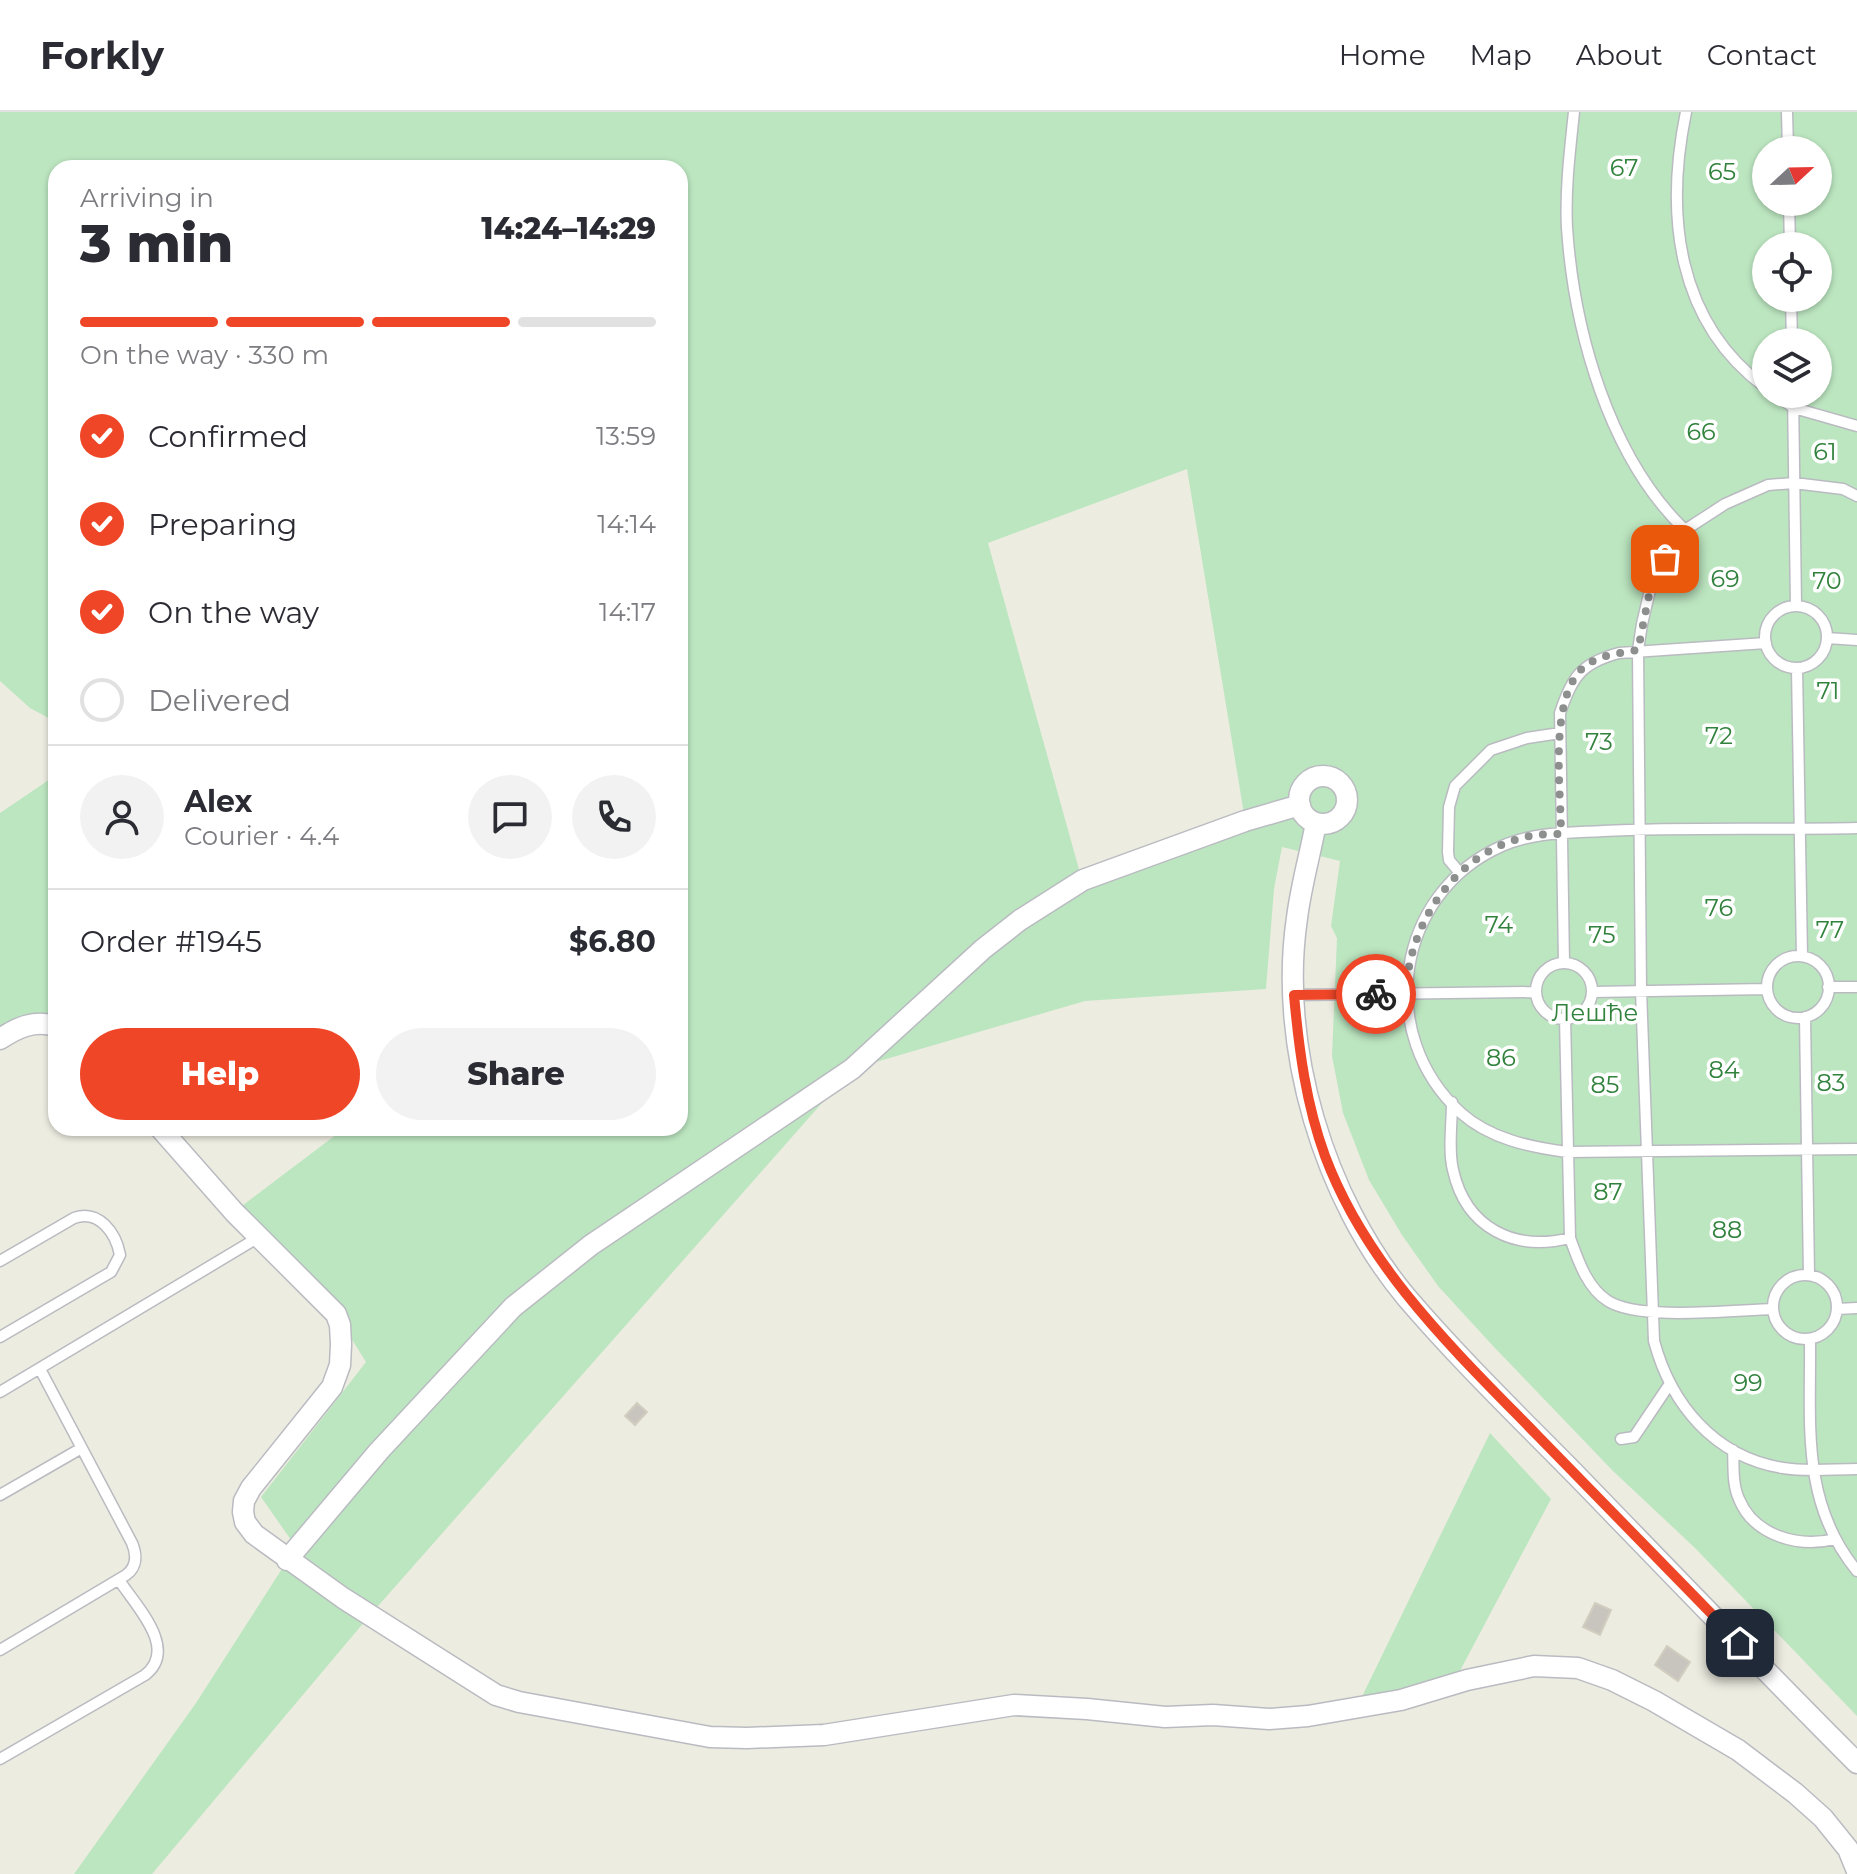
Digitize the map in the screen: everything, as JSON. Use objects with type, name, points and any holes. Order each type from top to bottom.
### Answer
[{"type":"street","points":[[1330,778],[1341,786],[1347,801],[1340,817],[1333,822],[1316,823],[1304,814],[1300,805],[1301,791],[1310,781],[1330,778]]},
{"type":"street","points":[[287,1560],[379,1451],[513,1307],[591,1245],[852,1069],[983,949],[1020,920],[1083,880],[1245,821],[1300,805]]},
{"type":"street","points":[[1316,823],[1297,919],[1294,995],[1304,1075],[1326,1158],[1369,1243],[1405,1296],[1505,1403],[1857,1763]]},
{"type":"street","points":[[0,1039],[17,1027],[48,1024]]},
{"type":"street","points":[[167,1136],[234,1212],[336,1314],[340,1325],[340,1365],[332,1387],[251,1488],[244,1501],[245,1522],[254,1534],[287,1560],[496,1695],[519,1702],[710,1737],[824,1735],[1014,1705],[1165,1717],[1213,1715],[1269,1719],[1308,1716],[1386,1703],[1467,1680],[1534,1666],[1578,1668],[1612,1680],[1654,1701],[1738,1750],[1823,1818],[1848,1849],[1857,1871]]},
{"type":"lane","points":[[1574,112],[1567,226],[1572,277],[1590,360],[1620,435],[1638,468],[1663,508],[1685,530]]},
{"type":"lane","points":[[1686,112],[1678,162],[1677,221],[1681,254],[1702,318],[1720,344],[1752,378]]},
{"type":"lane","points":[[1787,112],[1788,136]]},
{"type":"lane","points":[[1796,606],[1794,408],[1857,426]]},
{"type":"lane","points":[[1857,496],[1843,489],[1794,483],[1768,485],[1725,504],[1685,530],[1665,559],[1650,590],[1638,650],[1641,990],[1654,1341],[1669,1385],[1684,1409],[1698,1425],[1733,1450],[1782,1468],[1857,1469]]},
{"type":"lane","points":[[1796,606],[1808,608],[1820,616],[1827,638],[1821,656],[1813,663],[1797,668],[1784,666],[1775,660],[1766,643],[1766,628],[1775,614],[1783,608],[1796,606]]},
{"type":"lane","points":[[1827,638],[1857,640]]},
{"type":"lane","points":[[1564,963],[1560,713],[1568,687],[1584,667],[1601,658],[1638,650],[1766,643]]},
{"type":"lane","points":[[1797,668],[1802,956]]},
{"type":"lane","points":[[1460,873],[1449,860],[1448,852],[1449,807],[1455,786],[1491,750],[1527,738],[1560,733]]},
{"type":"lane","points":[[1857,828],[1639,829],[1529,836],[1503,845],[1475,860],[1460,873],[1428,912],[1414,945],[1406,994],[1417,1051],[1436,1083],[1461,1114],[1501,1138],[1536,1148],[1567,1152],[1857,1149]]},
{"type":"lane","points":[[1793,956],[1802,956],[1824,970],[1828,987],[1824,1003],[1805,1017],[1784,1014],[1769,1000],[1767,989],[1767,980],[1777,964],[1793,956]]},
{"type":"lane","points":[[1564,963],[1573,964],[1586,974],[1592,992],[1582,1012],[1565,1018],[1545,1011],[1536,992],[1542,973],[1548,967],[1564,963]]},
{"type":"lane","points":[[1828,987],[1857,987]]},
{"type":"lane","points":[[1592,992],[1767,989]]},
{"type":"lane","points":[[1294,995],[1536,992]]},
{"type":"lane","points":[[1805,1017],[1809,1275]]},
{"type":"lane","points":[[1565,1018],[1570,1238],[1578,1260],[1599,1293],[1615,1304],[1651,1312],[1773,1309]]},
{"type":"lane","points":[[1452,1102],[1452,1168],[1461,1194],[1478,1219],[1502,1236],[1532,1242],[1570,1238]]},
{"type":"lane","points":[[0,1261],[74,1218],[86,1215],[98,1219],[109,1229],[116,1239],[120,1255],[111,1272],[0,1337]]},
{"type":"lane","points":[[0,1392],[260,1237]]},
{"type":"lane","points":[[1800,1275],[1809,1275],[1826,1283],[1836,1299],[1837,1309],[1831,1325],[1819,1336],[1810,1339],[1789,1335],[1775,1319],[1773,1309],[1773,1299],[1783,1283],[1800,1275]]},
{"type":"lane","points":[[1837,1309],[1857,1308]]},
{"type":"lane","points":[[1810,1339],[1812,1470],[1823,1513],[1841,1552],[1857,1571]]},
{"type":"lane","points":[[0,1650],[130,1572],[135,1551],[40,1369]]},
{"type":"lane","points":[[1621,1439],[1634,1437],[1669,1385]]},
{"type":"lane","points":[[0,1495],[80,1449]]},
{"type":"lane","points":[[1733,1450],[1734,1484],[1739,1501],[1750,1517],[1765,1530],[1784,1539],[1803,1543],[1835,1539]]},
{"type":"lane","points":[[0,1759],[145,1675],[156,1664],[159,1656],[157,1640],[119,1580]]},
{"type":"green space","points":[[0,112],[1857,112],[1857,1716],[1494,1347],[1438,1286],[1402,1235],[1369,1180],[1343,1113],[1332,1056],[1337,938],[1331,926],[1340,861],[1282,847],[1274,889],[1266,989],[1085,1001],[852,1069],[371,1614],[152,1874],[74,1874],[196,1703],[296,1547],[261,1497],[366,1362],[336,1314],[234,1212],[334,1136],[688,1136],[688,160],[48,160],[48,718],[30,708],[0,681]],"holes":[[[1187,469],[1245,820],[1082,880],[988,543]]]},
{"type":"green space","points":[[48,780],[48,1028],[0,1041],[0,813]]},
{"type":"green space","points":[[1490,1433],[1551,1499],[1453,1684],[1356,1709]]},
{"type":"building","points":[[637,1403],[647,1412],[635,1425],[625,1416]]},
{"type":"building","points":[[1595,1603],[1611,1610],[1600,1635],[1583,1627]]},
{"type":"building","points":[[1667,1646],[1690,1662],[1678,1681],[1655,1665]]},
{"type":"way so far","points":[[1376,994],[1406,994],[1414,945],[1428,912],[1452,881],[1475,860],[1529,836],[1561,834],[1560,713],[1568,687],[1584,667],[1601,658],[1638,650],[1650,590],[1665,559]]},
{"type":"route","points":[[1376,994],[1294,995],[1301,1058],[1314,1120],[1326,1158],[1369,1243],[1405,1296],[1740,1643]]},
{"type":"park label","name":"67","points":[[1624,168]]},
{"type":"park label","name":"65","points":[[1722,172]]},
{"type":"park label","name":"66","points":[[1701,432]]},
{"type":"park label","name":"61","points":[[1825,452]]},
{"type":"park label","name":"69","points":[[1725,579]]},
{"type":"park label","name":"70","points":[[1827,581]]},
{"type":"park label","name":"71","points":[[1828,691]]},
{"type":"park label","name":"72","points":[[1719,736]]},
{"type":"park label","name":"73","points":[[1599,742]]},
{"type":"park label","name":"76","points":[[1719,908]]},
{"type":"park label","name":"74","points":[[1499,925]]},
{"type":"park label","name":"77","points":[[1830,930]]},
{"type":"park label","name":"75","points":[[1602,935]]},
{"type":"park label","name":"Лешће","points":[[1595,1013]]},
{"type":"park label","name":"86","points":[[1501,1058]]},
{"type":"park label","name":"84","points":[[1724,1070]]},
{"type":"park label","name":"83","points":[[1831,1083]]},
{"type":"park label","name":"85","points":[[1605,1085]]},
{"type":"park label","name":"87","points":[[1608,1192]]},
{"type":"park label","name":"88","points":[[1727,1230]]},
{"type":"park label","name":"99","points":[[1748,1383]]}]
